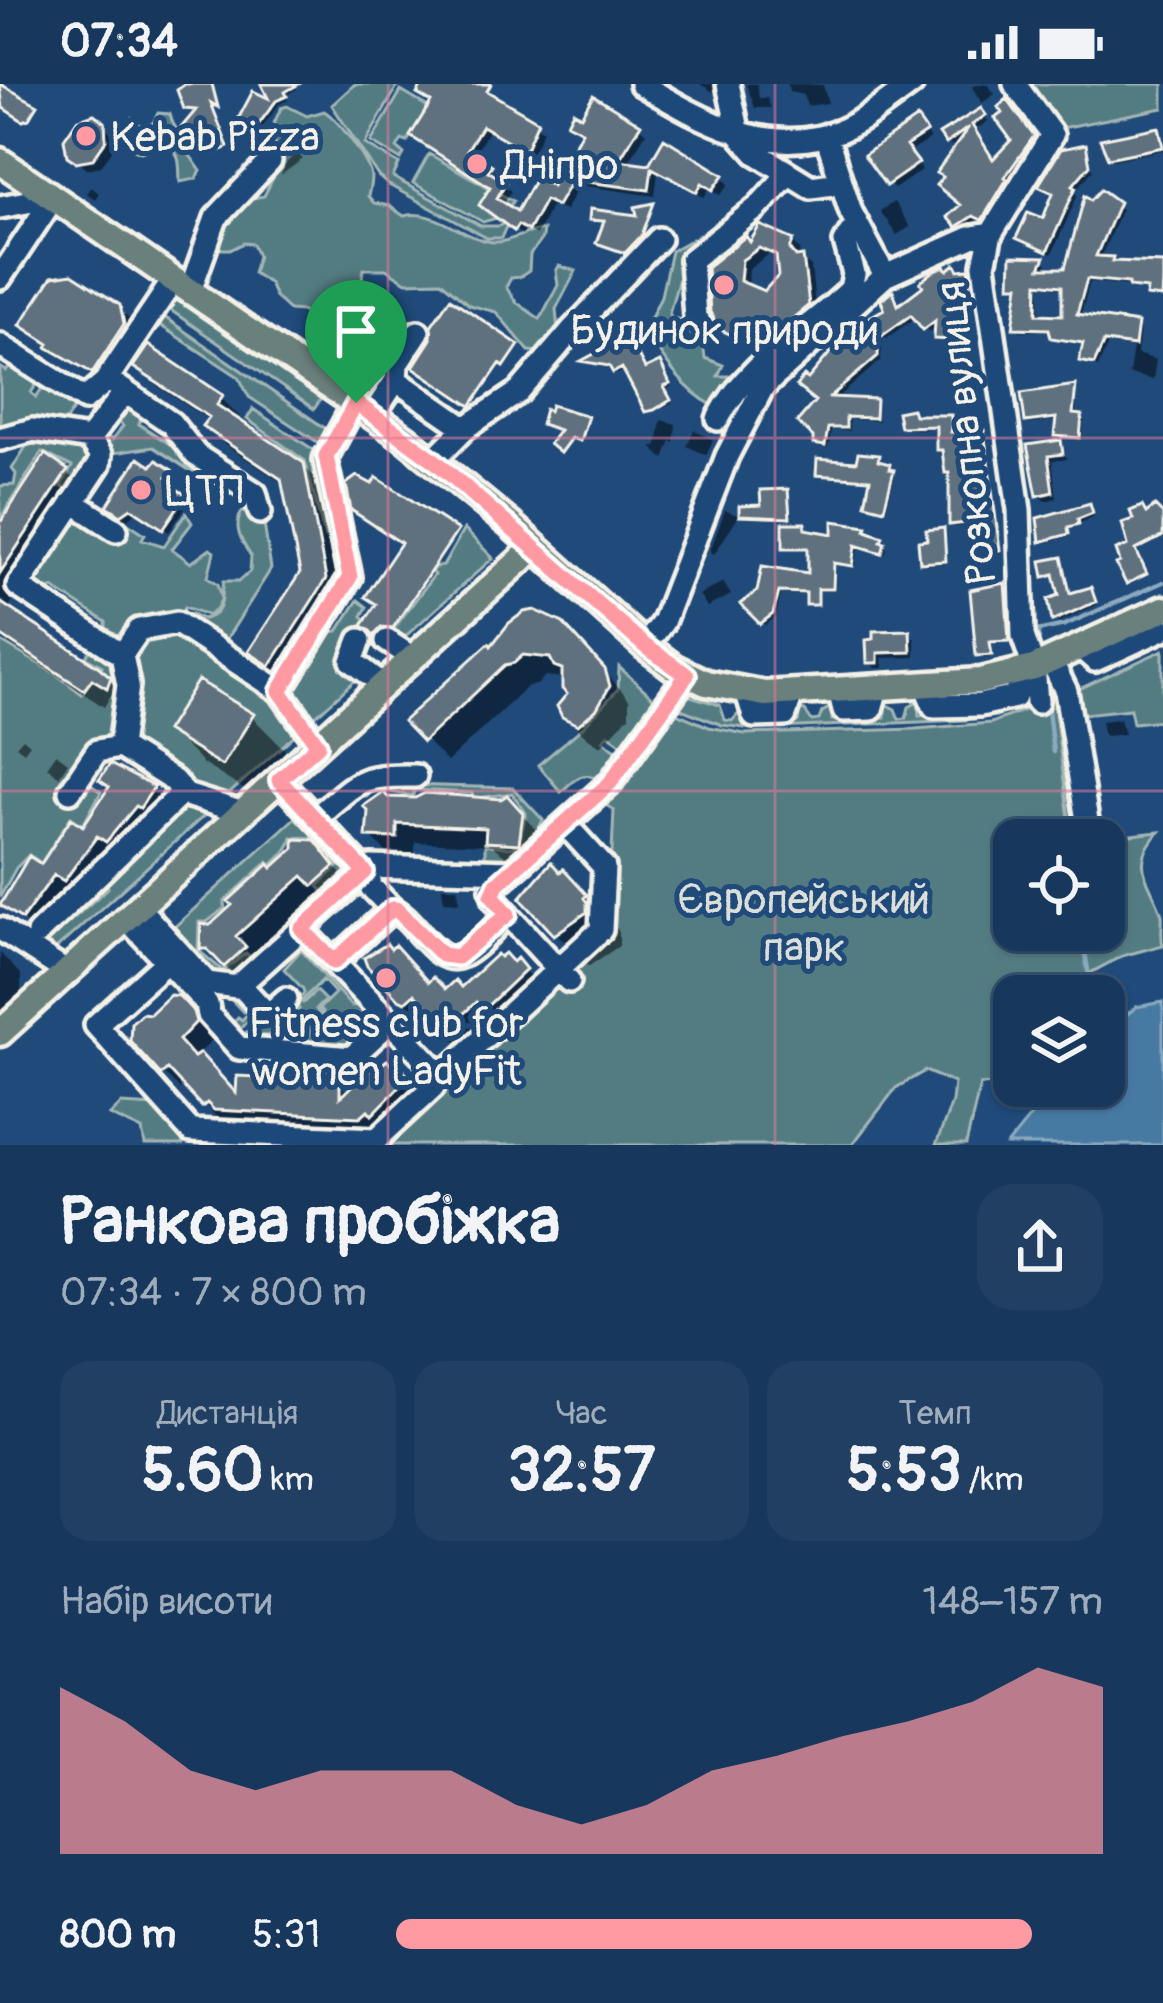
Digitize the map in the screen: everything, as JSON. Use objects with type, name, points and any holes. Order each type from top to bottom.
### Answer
[{"type":"main road","points":[[0,161],[434,460],[645,646],[687,675],[747,693],[981,681],[1036,666],[1163,609]]},
{"type":"main road","points":[[0,1033],[535,548]]},
{"type":"street","points":[[640,84],[716,127],[775,139],[826,135],[853,124],[912,84]]},
{"type":"street","points":[[728,84],[739,134],[756,153],[814,188],[840,183]]},
{"type":"street","name":"Розкопна вулиця","points":[[1016,84],[1052,135],[991,234],[984,252],[985,284],[1019,511],[1023,636],[1036,666]]},
{"type":"street","points":[[826,135],[859,229],[885,276]]},
{"type":"street","points":[[89,440],[116,385],[182,285],[216,218],[270,161]]},
{"type":"street","points":[[704,329],[695,317],[691,260],[758,207],[788,174]]},
{"type":"street","points":[[0,208],[53,197]]},
{"type":"street","points":[[0,278],[53,197]]},
{"type":"street","points":[[718,419],[736,388],[760,362],[851,290],[854,274],[845,242],[859,229]]},
{"type":"street","points":[[645,646],[663,622],[727,456],[757,394],[885,276],[991,234]]},
{"type":"street","points":[[434,460],[465,428],[520,392],[572,329],[659,239]]},
{"type":"street","points":[[280,691],[350,577],[326,456],[364,409],[396,380],[397,364],[418,332]]},
{"type":"street","points":[[0,345],[83,399],[116,385]]},
{"type":"street","points":[[396,380],[465,428]]},
{"type":"street","points":[[116,385],[172,423],[196,455],[255,493],[260,512]]},
{"type":"street","points":[[0,439],[33,430],[89,440]]},
{"type":"street","points":[[89,440],[100,460],[18,586],[122,655],[128,685],[120,747]]},
{"type":"street","points":[[73,502],[116,530]]},
{"type":"street","points":[[122,655],[140,630],[177,623],[280,691],[318,745]]},
{"type":"street","points":[[1080,647],[1095,660],[1163,629]]},
{"type":"street","points":[[360,640],[352,661],[383,685]]},
{"type":"street","points":[[387,641],[413,658]]},
{"type":"street","points":[[1036,666],[1037,702]]},
{"type":"street","points":[[1036,666],[1066,691],[1087,819]]},
{"type":"street","points":[[564,976],[495,900],[492,890],[614,778],[687,675]]},
{"type":"street","points":[[70,791],[97,751],[120,747],[174,781],[183,792],[243,813]]},
{"type":"street","points":[[315,818],[360,779],[415,776]]},
{"type":"street","points":[[279,780],[365,872],[392,909],[403,913],[438,952],[452,958],[464,954],[508,914]]},
{"type":"street","points":[[38,933],[183,792]]},
{"type":"street","points":[[302,929],[442,1076],[564,976],[602,930],[605,872],[565,824]]},
{"type":"street","points":[[133,914],[211,986],[240,985],[371,867],[512,871]]},
{"type":"street","points":[[334,962],[392,909]]},
{"type":"street","points":[[133,914],[166,963],[207,1004],[208,1015],[238,1048],[351,1058],[390,1022]]},
{"type":"street","points":[[0,928],[68,973]]},
{"type":"street","points":[[166,963],[96,1025],[191,1131],[377,1139],[433,1087]]},
{"type":"street","points":[[240,985],[268,1015],[286,999]]},
{"type":"green space","points":[[355,84],[397,87],[365,144],[399,164],[393,177],[481,226],[499,226],[509,220],[501,238],[487,238],[378,176],[332,105]]},
{"type":"green space","points":[[1022,84],[1163,84],[1163,108],[1062,128]]},
{"type":"green space","points":[[401,91],[428,107],[407,142],[402,140],[397,148],[404,154],[401,160],[371,142]]},
{"type":"green space","points":[[287,106],[307,116],[324,111],[337,122],[369,169],[368,196],[374,203],[404,216],[437,219],[487,241],[543,230],[530,255],[529,271],[511,278],[506,287],[516,302],[540,319],[558,285],[559,266],[576,271],[556,309],[558,331],[538,352],[529,351],[496,312],[469,305],[441,281],[406,282],[386,269],[364,269],[362,278],[386,305],[388,321],[377,337],[356,333],[329,307],[312,319],[302,311],[289,310],[269,283],[253,273],[258,256],[253,244],[222,249],[212,239],[248,199],[264,196],[276,172],[274,123]]},
{"type":"green space","points":[[158,113],[170,114],[178,131],[195,136],[189,154],[201,171],[196,179],[180,182],[176,154],[163,142],[141,152],[134,149],[138,142],[133,119],[143,127],[153,123]]},
{"type":"green space","points":[[429,154],[513,201],[504,216],[483,222],[413,183]]},
{"type":"green space","points":[[705,232],[710,234],[678,282],[669,313],[688,321],[677,342],[703,343],[705,358],[723,365],[718,376],[730,376],[712,405],[683,382],[645,330],[661,296],[671,251]]},
{"type":"green space","points":[[172,297],[321,399],[314,409],[163,305]]},
{"type":"green space","points":[[157,312],[332,433],[325,447],[249,397],[239,377],[155,322]]},
{"type":"green space","points":[[13,365],[42,376],[31,393],[36,397],[48,380],[79,400],[63,425],[0,434],[0,367],[6,371]]},
{"type":"green space","points":[[125,404],[142,414],[139,424],[188,456],[192,472],[153,447],[114,453],[105,446],[105,435],[112,440],[123,426],[115,417]]},
{"type":"green space","points":[[253,409],[321,455],[337,534],[325,537],[305,461],[247,419]]},
{"type":"green space","points":[[32,437],[74,443],[86,451],[89,462],[70,492],[61,486],[72,467],[42,452],[0,519],[0,486],[14,485],[12,469]]},
{"type":"green space","points":[[243,510],[264,524],[271,569],[224,643],[188,620],[192,614],[211,617],[221,604],[224,581],[239,581],[250,571],[251,556],[238,528]]},
{"type":"green space","points":[[186,513],[192,523],[172,549],[191,563],[210,549],[214,552],[208,577],[218,584],[222,598],[208,615],[185,607],[179,617],[120,641],[106,634],[106,622],[53,588],[44,593],[32,590],[30,575],[70,519],[79,516],[114,536],[125,521],[145,534],[142,539],[164,546]]},
{"type":"green space","points":[[464,529],[493,558],[400,641],[389,635],[434,575],[431,571],[443,566]]},
{"type":"green space","points":[[358,600],[367,607],[365,619],[343,659],[360,676],[309,722],[290,688],[327,632],[338,631]]},
{"type":"green space","points":[[171,629],[273,694],[299,731],[221,801],[187,790],[130,746],[131,659],[141,638]]},
{"type":"green space","points":[[0,641],[82,694],[102,666],[86,657],[93,646],[113,666],[120,701],[106,740],[96,739],[62,789],[85,781],[101,792],[83,825],[71,817],[41,863],[29,855],[0,897]]},
{"type":"green space","points":[[1163,650],[1163,720],[1133,723],[1130,709],[1084,714],[1075,691]]},
{"type":"green space","points":[[619,667],[657,701],[626,747],[608,734],[603,740],[620,753],[599,781],[583,776],[561,792],[538,765],[618,689]]},
{"type":"green space","points":[[684,694],[720,705],[725,720],[732,721],[743,709],[746,724],[798,721],[798,709],[812,721],[831,707],[832,720],[885,717],[885,704],[895,709],[899,719],[906,718],[909,707],[918,702],[919,716],[1031,702],[996,716],[967,720],[752,729],[722,725],[673,706]]},
{"type":"green space","name":"Європейський парк","points":[[1060,696],[1062,701],[1054,706],[1069,819],[993,819],[993,951],[1125,951],[1125,836],[1159,832],[1143,864],[1162,915],[1163,945],[1122,956],[1087,975],[993,975],[993,1084],[980,1085],[966,1145],[936,1145],[954,1083],[925,1071],[896,1088],[852,1145],[377,1145],[559,980],[576,974],[573,970],[608,933],[614,810],[604,804],[670,710],[709,727],[745,734],[991,723]]},
{"type":"green space","points":[[370,784],[513,788],[543,820],[535,836],[512,858],[489,859],[485,844],[519,845],[526,813],[512,793],[473,798],[472,793],[414,790],[413,796],[381,787],[366,796],[354,796]]},
{"type":"green space","points":[[184,804],[208,812],[47,957],[35,947],[108,888],[106,877]]},
{"type":"green space","points":[[299,814],[347,867],[347,871],[324,893],[318,886],[338,867],[320,838],[292,837],[275,863],[268,862],[225,901],[225,908],[207,922],[199,922],[198,950],[223,971],[246,953],[250,957],[230,976],[207,969],[171,930]]},
{"type":"green space","points":[[301,950],[351,1006],[361,1005],[380,1023],[350,1050],[303,1044],[327,1019],[319,1009],[335,993],[323,980],[301,1001],[316,991],[325,1000],[316,1009],[324,1019],[305,1034],[291,1018],[300,1008],[268,1036],[244,1035],[262,1016],[256,1012],[237,1032],[234,1021],[249,1012],[243,1012],[227,995],[214,1000],[228,992],[243,1007],[294,1002],[303,989],[284,969]]},
{"type":"green space","points":[[121,1104],[156,1106],[184,1136],[183,1145],[145,1145],[142,1130],[110,1115]]},
{"type":"water","points":[[1163,1002],[1163,1145],[1007,1145],[1038,1107],[1125,1107],[1125,1016],[1136,1007]]},
{"type":"building","points":[[0,84],[38,105],[29,119],[23,121],[3,108]]},
{"type":"building","points":[[185,84],[212,84],[218,107],[211,103],[228,147],[213,154],[180,129],[196,110],[184,109],[177,90]]},
{"type":"building","points":[[261,84],[299,84],[276,101],[253,132],[237,121],[253,91],[268,98]]},
{"type":"building","points":[[423,84],[491,84],[487,91],[538,121],[525,151],[482,126],[467,150],[492,165],[488,171],[506,182],[497,198],[517,211],[536,177],[552,186],[582,131],[567,123],[573,111],[581,116],[593,95],[641,124],[619,160],[649,164],[664,138],[724,175],[713,190],[702,183],[697,192],[652,168],[649,190],[572,180],[557,206],[545,200],[528,231],[518,225],[514,231],[479,205],[490,187],[410,136],[431,102],[417,94]]},
{"type":"building","points":[[1007,99],[1034,136],[982,220],[973,216],[956,227],[947,217],[960,205],[936,185],[943,177],[936,173],[969,127],[946,144],[939,134],[981,108],[986,115],[972,125],[993,159],[1011,140],[995,118]]},
{"type":"building","name":"Kebab Pizza","points":[[94,114],[105,122],[106,140],[93,159],[76,162],[67,156],[64,139],[77,120]]},
{"type":"building","points":[[917,118],[927,132],[906,146],[919,163],[886,186],[864,155]]},
{"type":"building","points":[[1159,127],[1163,147],[1108,158],[1100,139]]},
{"type":"building","points":[[1086,144],[1090,165],[1073,185],[1047,252],[1016,238],[1028,212],[1043,218],[1053,193],[1038,186],[1061,149]]},
{"type":"building","points":[[1101,189],[1119,202],[1096,256],[1163,263],[1162,298],[1146,296],[1147,289],[1129,287],[1129,283],[1087,279],[1077,314],[1138,323],[1135,346],[1104,342],[1094,364],[1079,361],[1083,343],[1051,338],[1049,329],[1013,328],[1019,285],[1010,285],[1011,256],[1045,257],[1040,268],[1065,268],[1085,195],[1091,200]],"holes":[[[1038,283],[1062,286],[1062,315],[1037,314]]]},
{"type":"building","points":[[654,203],[642,235],[625,253],[596,243],[604,221],[589,220],[590,209],[637,215],[635,207]]},
{"type":"building","name":"Будинок природи","points":[[760,225],[794,240],[790,249],[796,257],[803,256],[809,305],[758,347],[719,329],[710,312],[707,267],[746,236],[750,242]],"holes":[[[759,248],[776,255],[778,276],[764,291],[740,281],[742,260]]]},
{"type":"building","points":[[955,264],[959,270],[969,269],[970,322],[953,323],[952,340],[934,339],[935,321],[923,330],[911,315],[879,334],[878,356],[830,397],[876,399],[875,418],[846,417],[846,428],[828,428],[825,446],[813,444],[813,437],[797,422],[815,401],[796,386],[834,348],[839,352],[856,338],[850,328],[884,309],[881,300],[890,292],[898,305],[935,270],[945,266],[948,270]]},
{"type":"building","points":[[72,274],[120,305],[124,324],[92,373],[20,325],[52,277]]},
{"type":"building","points":[[450,298],[519,345],[471,406],[413,367]]},
{"type":"building","points":[[631,342],[645,369],[660,362],[670,384],[664,387],[671,400],[654,410],[645,412],[622,368],[613,373],[609,366],[581,361],[613,344],[620,348]]},
{"type":"building","points":[[148,345],[223,395],[217,405],[304,463],[326,579],[270,666],[248,652],[300,573],[281,479],[202,426],[209,417],[133,367]]},
{"type":"building","points":[[1076,385],[1073,414],[1082,415],[1080,438],[1054,436],[1056,418],[1025,422],[1021,393]]},
{"type":"building","points":[[551,405],[588,416],[580,441],[571,438],[560,453],[549,444],[559,430],[541,424]]},
{"type":"building","points":[[912,409],[914,415],[951,415],[951,432],[984,430],[1000,550],[989,553],[985,521],[949,525],[949,473],[945,473],[942,450],[936,450],[936,426],[900,427],[897,412]]},
{"type":"building","points":[[1061,440],[1063,454],[1048,456],[1053,492],[1037,496],[1027,445]]},
{"type":"building","points":[[858,453],[879,455],[878,461],[894,470],[884,509],[865,504],[870,479],[816,475],[817,459],[856,462]]},
{"type":"building","points":[[45,454],[68,470],[0,573],[0,523]]},
{"type":"building","name":"ЦТП","points":[[138,458],[151,466],[156,460],[172,470],[169,484],[186,495],[163,529],[131,508],[121,515],[107,506]]},
{"type":"building","points":[[357,476],[372,484],[376,477],[458,530],[393,628],[381,627],[374,635],[362,626],[376,604],[365,597],[401,543],[351,510],[346,484]]},
{"type":"building","points":[[788,489],[790,518],[739,516],[739,506],[761,505],[760,490]]},
{"type":"building","points":[[1090,503],[1093,513],[1068,527],[1069,534],[1040,542],[1037,518]]},
{"type":"building","points":[[1142,506],[1146,513],[1155,506],[1163,514],[1163,536],[1136,550],[1147,574],[1126,584],[1116,564],[1120,562],[1116,550],[1128,545],[1122,523],[1133,519],[1130,511]]},
{"type":"building","points":[[833,521],[867,526],[866,530],[883,536],[882,553],[856,545],[853,566],[834,563],[833,589],[818,589],[818,605],[806,605],[806,593],[779,592],[773,614],[760,624],[740,604],[757,591],[762,566],[808,573],[808,548],[783,548],[783,523],[805,523],[805,529],[833,534]]},
{"type":"building","points":[[944,528],[946,561],[920,563],[918,541],[927,540],[926,530]]},
{"type":"building","points":[[1062,557],[1070,593],[1091,587],[1096,602],[1052,621],[1048,599],[1059,595],[1054,574],[1044,577],[1041,561]]},
{"type":"building","points":[[1005,583],[1009,641],[990,642],[992,655],[976,656],[970,590]]},
{"type":"building","points":[[0,602],[99,667],[111,677],[107,688],[92,679],[84,690],[0,635]]},
{"type":"building","points":[[535,610],[563,623],[605,669],[610,686],[596,710],[578,725],[562,717],[557,706],[567,694],[562,689],[562,669],[550,658],[523,655],[505,665],[423,742],[403,721],[489,643],[491,646],[509,623]]},
{"type":"building","points":[[910,630],[911,652],[878,653],[878,663],[867,663],[866,640],[873,639],[873,631]]},
{"type":"building","points":[[198,680],[254,714],[222,766],[166,731]]},
{"type":"building","points":[[110,764],[154,787],[140,808],[136,806],[106,842],[97,836],[64,881],[54,875],[22,919],[0,905],[29,856],[41,864],[71,818],[83,826],[109,787],[99,780]]},
{"type":"building","points":[[383,792],[388,797],[415,798],[425,793],[501,799],[507,795],[523,813],[519,844],[485,842],[486,828],[397,824],[397,838],[366,837],[368,811],[363,806]]},
{"type":"building","points":[[294,839],[315,840],[335,866],[313,886],[303,876],[236,936],[246,947],[224,967],[207,949],[200,949],[201,924],[210,925],[232,905],[228,901],[294,848]]},
{"type":"building","points":[[551,862],[587,895],[587,912],[554,935],[520,898]]},
{"type":"building","points":[[387,944],[391,949],[395,945],[428,982],[433,977],[445,989],[455,980],[461,987],[497,954],[505,953],[513,962],[517,958],[526,969],[483,1010],[476,1002],[458,1024],[433,1023],[433,1014],[414,994],[405,1002],[397,998],[367,966],[364,958]]},
{"type":"building","points":[[170,995],[179,996],[196,1022],[179,1040],[194,1057],[200,1053],[236,1093],[237,1076],[340,1081],[340,1097],[379,1061],[387,1060],[409,1077],[372,1115],[368,1110],[360,1117],[214,1110],[207,1103],[202,1107],[167,1069],[161,1075],[130,1041],[131,1023],[142,1013],[150,1014]]},
{"type":"waterway","points":[[1039,639],[1037,631],[1065,625],[1163,582]]},
{"type":"waterway","points":[[1048,710],[1053,752]]},
{"type":"waterway","points":[[1085,951],[1088,971]]},
{"type":"place","name":"Kebab Pizza","points":[[86,136]]},
{"type":"place","name":"Дніпро","points":[[477,164]]},
{"type":"place","name":"Будинок природи","points":[[724,285]]},
{"type":"place","name":"ЦТП","points":[[141,490]]},
{"type":"place","name":"Fitness club for women LadyFit","points":[[386,978]]},
{"type":"route","points":[[356,403],[434,460],[645,646],[687,675],[610,783],[492,890],[508,914],[464,954],[452,958],[442,955],[396,909],[334,962],[302,929],[365,872],[279,780],[318,745],[280,691],[350,577],[326,456],[356,403]]}]
